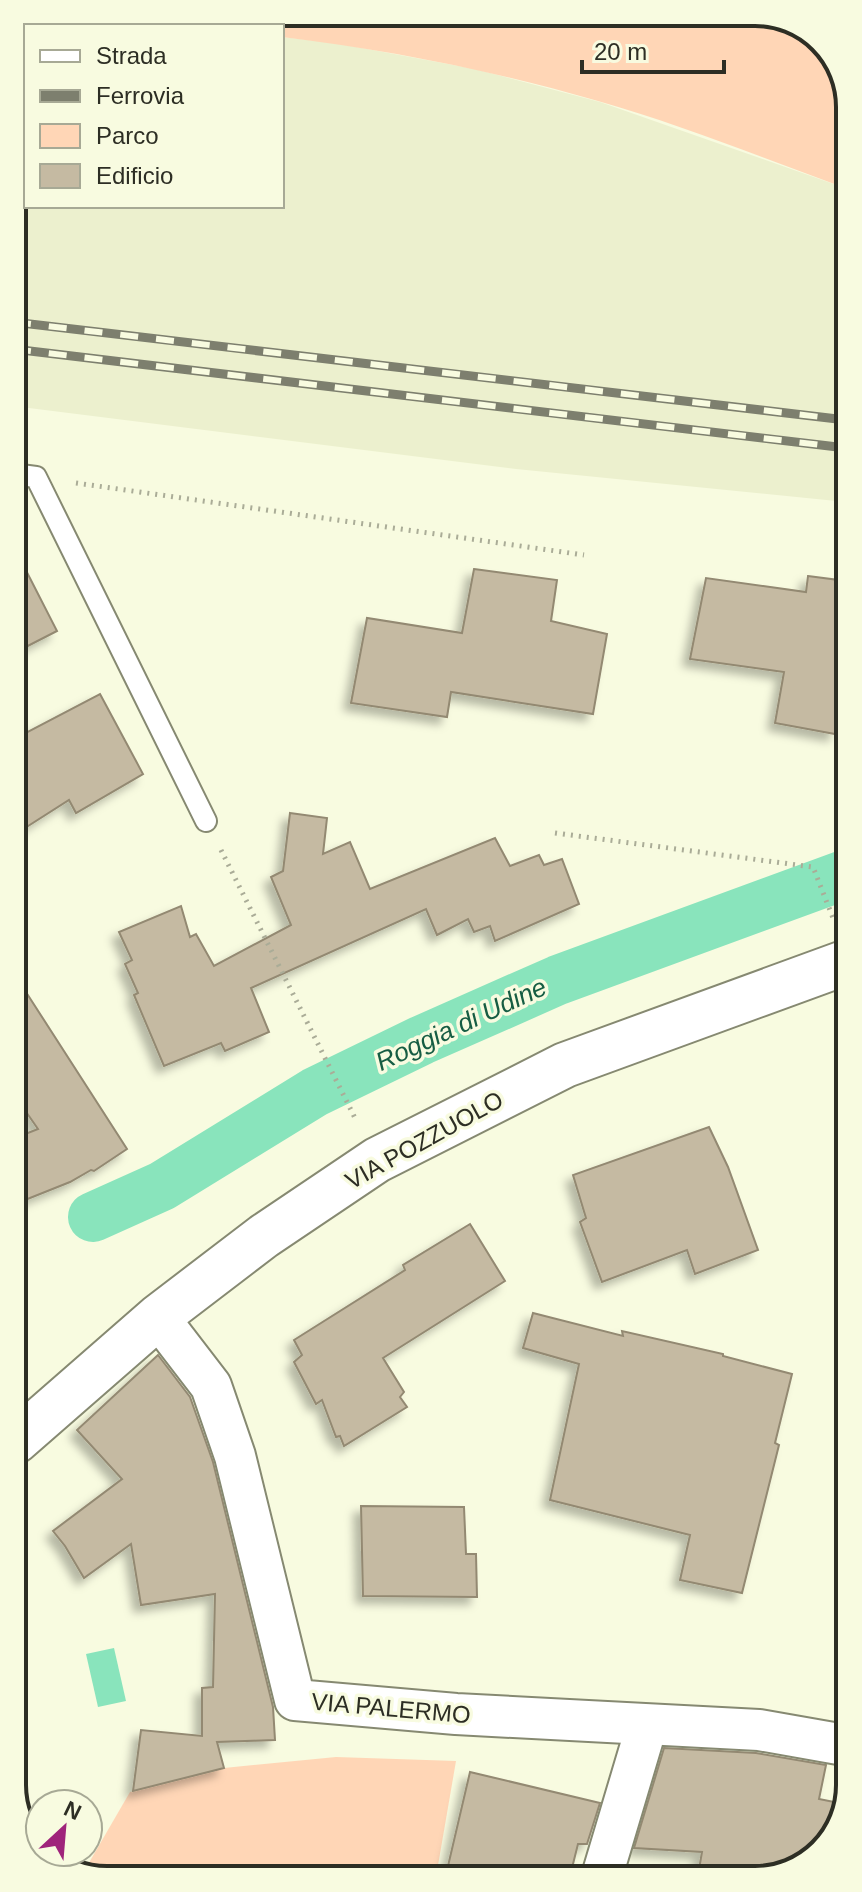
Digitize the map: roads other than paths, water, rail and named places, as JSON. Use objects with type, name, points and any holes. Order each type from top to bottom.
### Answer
[{"type":"main road","name":"VIA POZZUOLO","points":[[26,1432],[158,1317],[264,1236],[377,1160],[565,1065],[836,966]]},
{"type":"street","name":"VIA PALERMO","points":[[158,1317],[211,1386],[235,1456],[295,1700],[456,1714],[759,1730],[836,1744]]},
{"type":"street","points":[[605,1866],[647,1725]]},
{"type":"lane","points":[[26,476],[36,477],[206,821]]},
{"type":"waterway","name":"Roggia di Udine","points":[[93,1217],[162,1186],[315,1092],[422,1040],[558,980],[836,878]]},
{"type":"railway","points":[[26,324],[836,419]]},
{"type":"railway","points":[[26,351],[836,447]]}]
